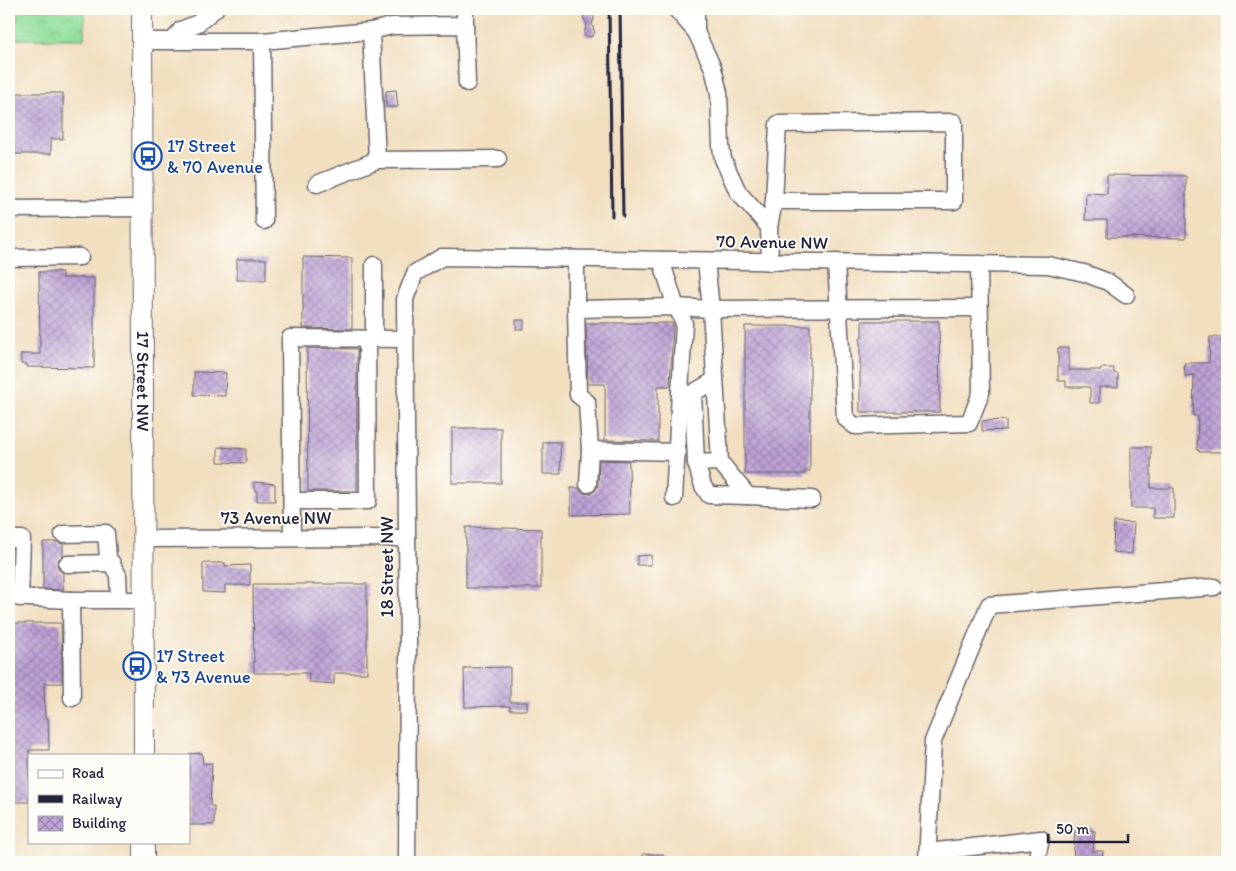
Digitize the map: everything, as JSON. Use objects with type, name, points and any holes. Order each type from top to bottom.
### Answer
[{"type":"main road","name":"17 Street NW","points":[[142,9],[144,754]]},
{"type":"main road","points":[[144,844],[144,862]]},
{"type":"street","points":[[173,41],[181,30],[198,23],[215,9]]},
{"type":"street","points":[[676,9],[696,32],[713,68],[717,86],[720,147],[723,159],[738,192],[769,227]]},
{"type":"street","points":[[696,9],[696,32]]},
{"type":"street","points":[[142,42],[262,40],[371,31],[392,26],[465,17],[467,83]]},
{"type":"street","points":[[371,31],[378,160]]},
{"type":"street","points":[[262,40],[264,221]]},
{"type":"street","points":[[770,262],[769,227],[774,201],[778,124],[954,122],[954,201],[774,201]]},
{"type":"street","points":[[317,184],[378,160],[498,159]]},
{"type":"street","points":[[9,209],[142,208]]},
{"type":"street","points":[[9,258],[80,257]]},
{"type":"street","name":"70 Avenue NW","points":[[415,273],[442,257],[1048,265],[1084,273],[1108,282],[1126,295]]},
{"type":"street","points":[[576,259],[578,395],[587,402],[590,450],[588,484]]},
{"type":"street","points":[[661,260],[676,307],[684,323],[674,498]]},
{"type":"street","points":[[706,261],[712,309],[720,462],[748,496]]},
{"type":"street","points":[[836,262],[845,418],[855,426],[969,424],[981,393],[979,264]]},
{"type":"street","points":[[292,501],[368,501],[370,339],[374,265]]},
{"type":"street","name":"18 Street NW","points":[[407,862],[405,300],[415,273]]},
{"type":"street","points":[[576,309],[676,307],[712,309],[979,308]]},
{"type":"street","points":[[292,538],[290,338],[405,339]]},
{"type":"street","points":[[715,380],[693,393],[696,463],[702,486],[709,495],[812,499]]},
{"type":"street","points":[[590,450],[678,452]]},
{"type":"street","points":[[696,463],[720,462]]},
{"type":"street","points":[[63,534],[106,534],[108,558],[118,575],[119,599]]},
{"type":"street","name":"73 Avenue NW","points":[[144,539],[407,538]]},
{"type":"street","points":[[9,539],[22,539],[14,598],[144,600]]},
{"type":"street","points":[[67,564],[112,563]]},
{"type":"street","points":[[1036,862],[1041,839],[927,857],[933,741],[989,605],[1214,587]]},
{"type":"street","points":[[71,600],[72,698]]},
{"type":"green space","points":[[9,9],[85,9],[84,39],[9,39]]},
{"type":"green space","points":[[9,9],[17,9],[18,21],[9,21]]},
{"type":"building","points":[[587,13],[591,13],[594,18],[592,25],[595,33],[591,37],[586,36],[584,33],[587,24],[583,17]]},
{"type":"building","points":[[396,90],[398,107],[386,107],[386,91]]},
{"type":"building","points":[[11,93],[63,93],[63,139],[51,139],[51,154],[11,154]]},
{"type":"building","points":[[1107,175],[1186,176],[1186,238],[1107,237],[1107,220],[1085,220],[1086,193],[1107,194]]},
{"type":"building","points":[[303,257],[352,258],[352,329],[303,328]]},
{"type":"building","points":[[237,259],[266,259],[266,280],[237,280]]},
{"type":"building","points":[[39,272],[62,272],[62,278],[94,278],[94,368],[27,367],[27,364],[21,364],[21,354],[40,354]]},
{"type":"building","points":[[516,320],[524,320],[524,329],[516,329]]},
{"type":"building","points":[[862,321],[939,321],[940,412],[860,412],[860,337],[862,337]]},
{"type":"building","points":[[586,323],[673,323],[670,386],[658,386],[658,441],[605,440],[605,384],[588,384]]},
{"type":"building","points":[[745,326],[810,326],[810,471],[805,471],[805,474],[745,474]]},
{"type":"building","points":[[1210,337],[1227,337],[1227,452],[1199,452],[1197,450],[1198,416],[1193,416],[1194,375],[1185,376],[1184,363],[1209,363]]},
{"type":"building","points":[[307,348],[357,349],[357,491],[308,491]]},
{"type":"building","points":[[1058,348],[1069,348],[1069,370],[1114,368],[1114,373],[1118,374],[1118,387],[1099,387],[1099,403],[1090,403],[1090,387],[1066,387],[1066,381],[1058,381]]},
{"type":"building","points":[[194,372],[226,373],[225,396],[194,395]]},
{"type":"building","points":[[1006,420],[1006,430],[982,431],[982,421]]},
{"type":"building","points":[[452,428],[501,428],[501,483],[452,483]]},
{"type":"building","points":[[543,442],[560,442],[561,474],[543,474]]},
{"type":"building","points":[[218,447],[246,449],[246,463],[218,462]]},
{"type":"building","points":[[1131,447],[1151,447],[1151,488],[1174,488],[1174,518],[1153,518],[1153,508],[1131,508]]},
{"type":"building","points":[[599,460],[629,461],[630,514],[571,515],[571,488],[579,488],[587,494],[596,490]]},
{"type":"building","points":[[254,482],[275,484],[275,501],[257,501],[257,490],[254,490]]},
{"type":"building","points":[[1114,522],[1134,523],[1132,554],[1113,552]]},
{"type":"building","points":[[466,527],[541,529],[541,588],[466,588]]},
{"type":"building","points":[[43,542],[63,544],[63,555],[57,564],[59,570],[63,573],[63,590],[43,589]]},
{"type":"building","points":[[651,555],[651,565],[637,565],[637,556]]},
{"type":"building","points":[[203,563],[225,563],[225,566],[250,565],[250,585],[225,585],[225,593],[203,592]]},
{"type":"building","points":[[253,584],[367,584],[367,673],[334,673],[334,684],[309,682],[309,673],[254,673]]},
{"type":"building","points":[[9,623],[61,623],[62,683],[44,683],[45,718],[48,718],[49,750],[29,750],[28,802],[9,800]]},
{"type":"building","points":[[510,667],[510,702],[527,702],[527,710],[510,710],[510,706],[465,707],[464,668]]},
{"type":"building","points":[[202,753],[203,764],[212,763],[210,806],[214,806],[214,825],[190,825],[189,754]]},
{"type":"building","points":[[1075,829],[1095,831],[1093,851],[1103,851],[1102,862],[1073,862]]},
{"type":"building","points":[[643,854],[663,854],[663,862],[643,862]]},
{"type":"railway","points":[[609,9],[612,216]]},
{"type":"railway","points":[[620,9],[623,216]]},
{"type":"place","name":"17 Street & 70 Avenue","points":[[148,156]]},
{"type":"place","name":"17 Street & 73 Avenue","points":[[137,666]]}]
